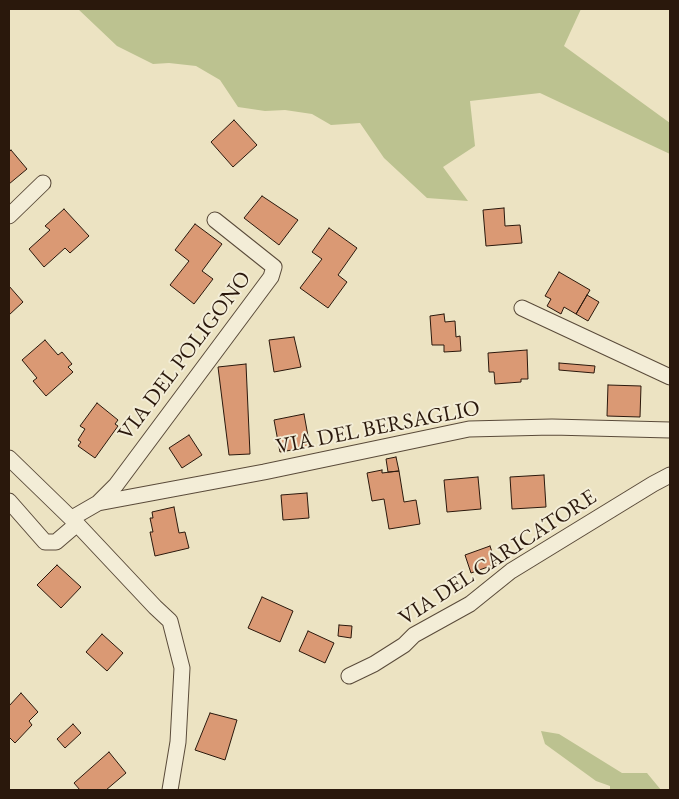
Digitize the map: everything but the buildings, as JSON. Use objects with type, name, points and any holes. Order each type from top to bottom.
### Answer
[{"type":"street","points":[[9,216],[43,183]]},
{"type":"street","name":"VIA DEL POLIGONO","points":[[9,501],[46,542],[56,542],[74,521],[98,503],[116,485],[270,277],[274,267],[215,220]]},
{"type":"street","points":[[522,308],[670,377]]},
{"type":"street","name":"VIA DEL BERSAGLIO","points":[[98,503],[264,472],[468,428],[552,427],[670,430]]},
{"type":"street","points":[[9,458],[74,521],[170,621],[182,668],[178,742],[170,790]]},
{"type":"street","name":"VIA DEL CARICATORE","points":[[349,676],[374,664],[404,645],[414,635],[470,604],[512,571],[670,475]]},
{"type":"green space","points":[[78,9],[581,9],[564,46],[670,123],[670,154],[540,93],[470,101],[475,146],[443,167],[468,201],[427,198],[384,158],[360,123],[331,125],[312,114],[238,107],[220,80],[196,66],[169,63],[153,64],[117,46]]},
{"type":"green space","points":[[541,731],[559,734],[622,773],[647,773],[661,790],[610,790],[610,786],[596,781],[545,744]]}]
